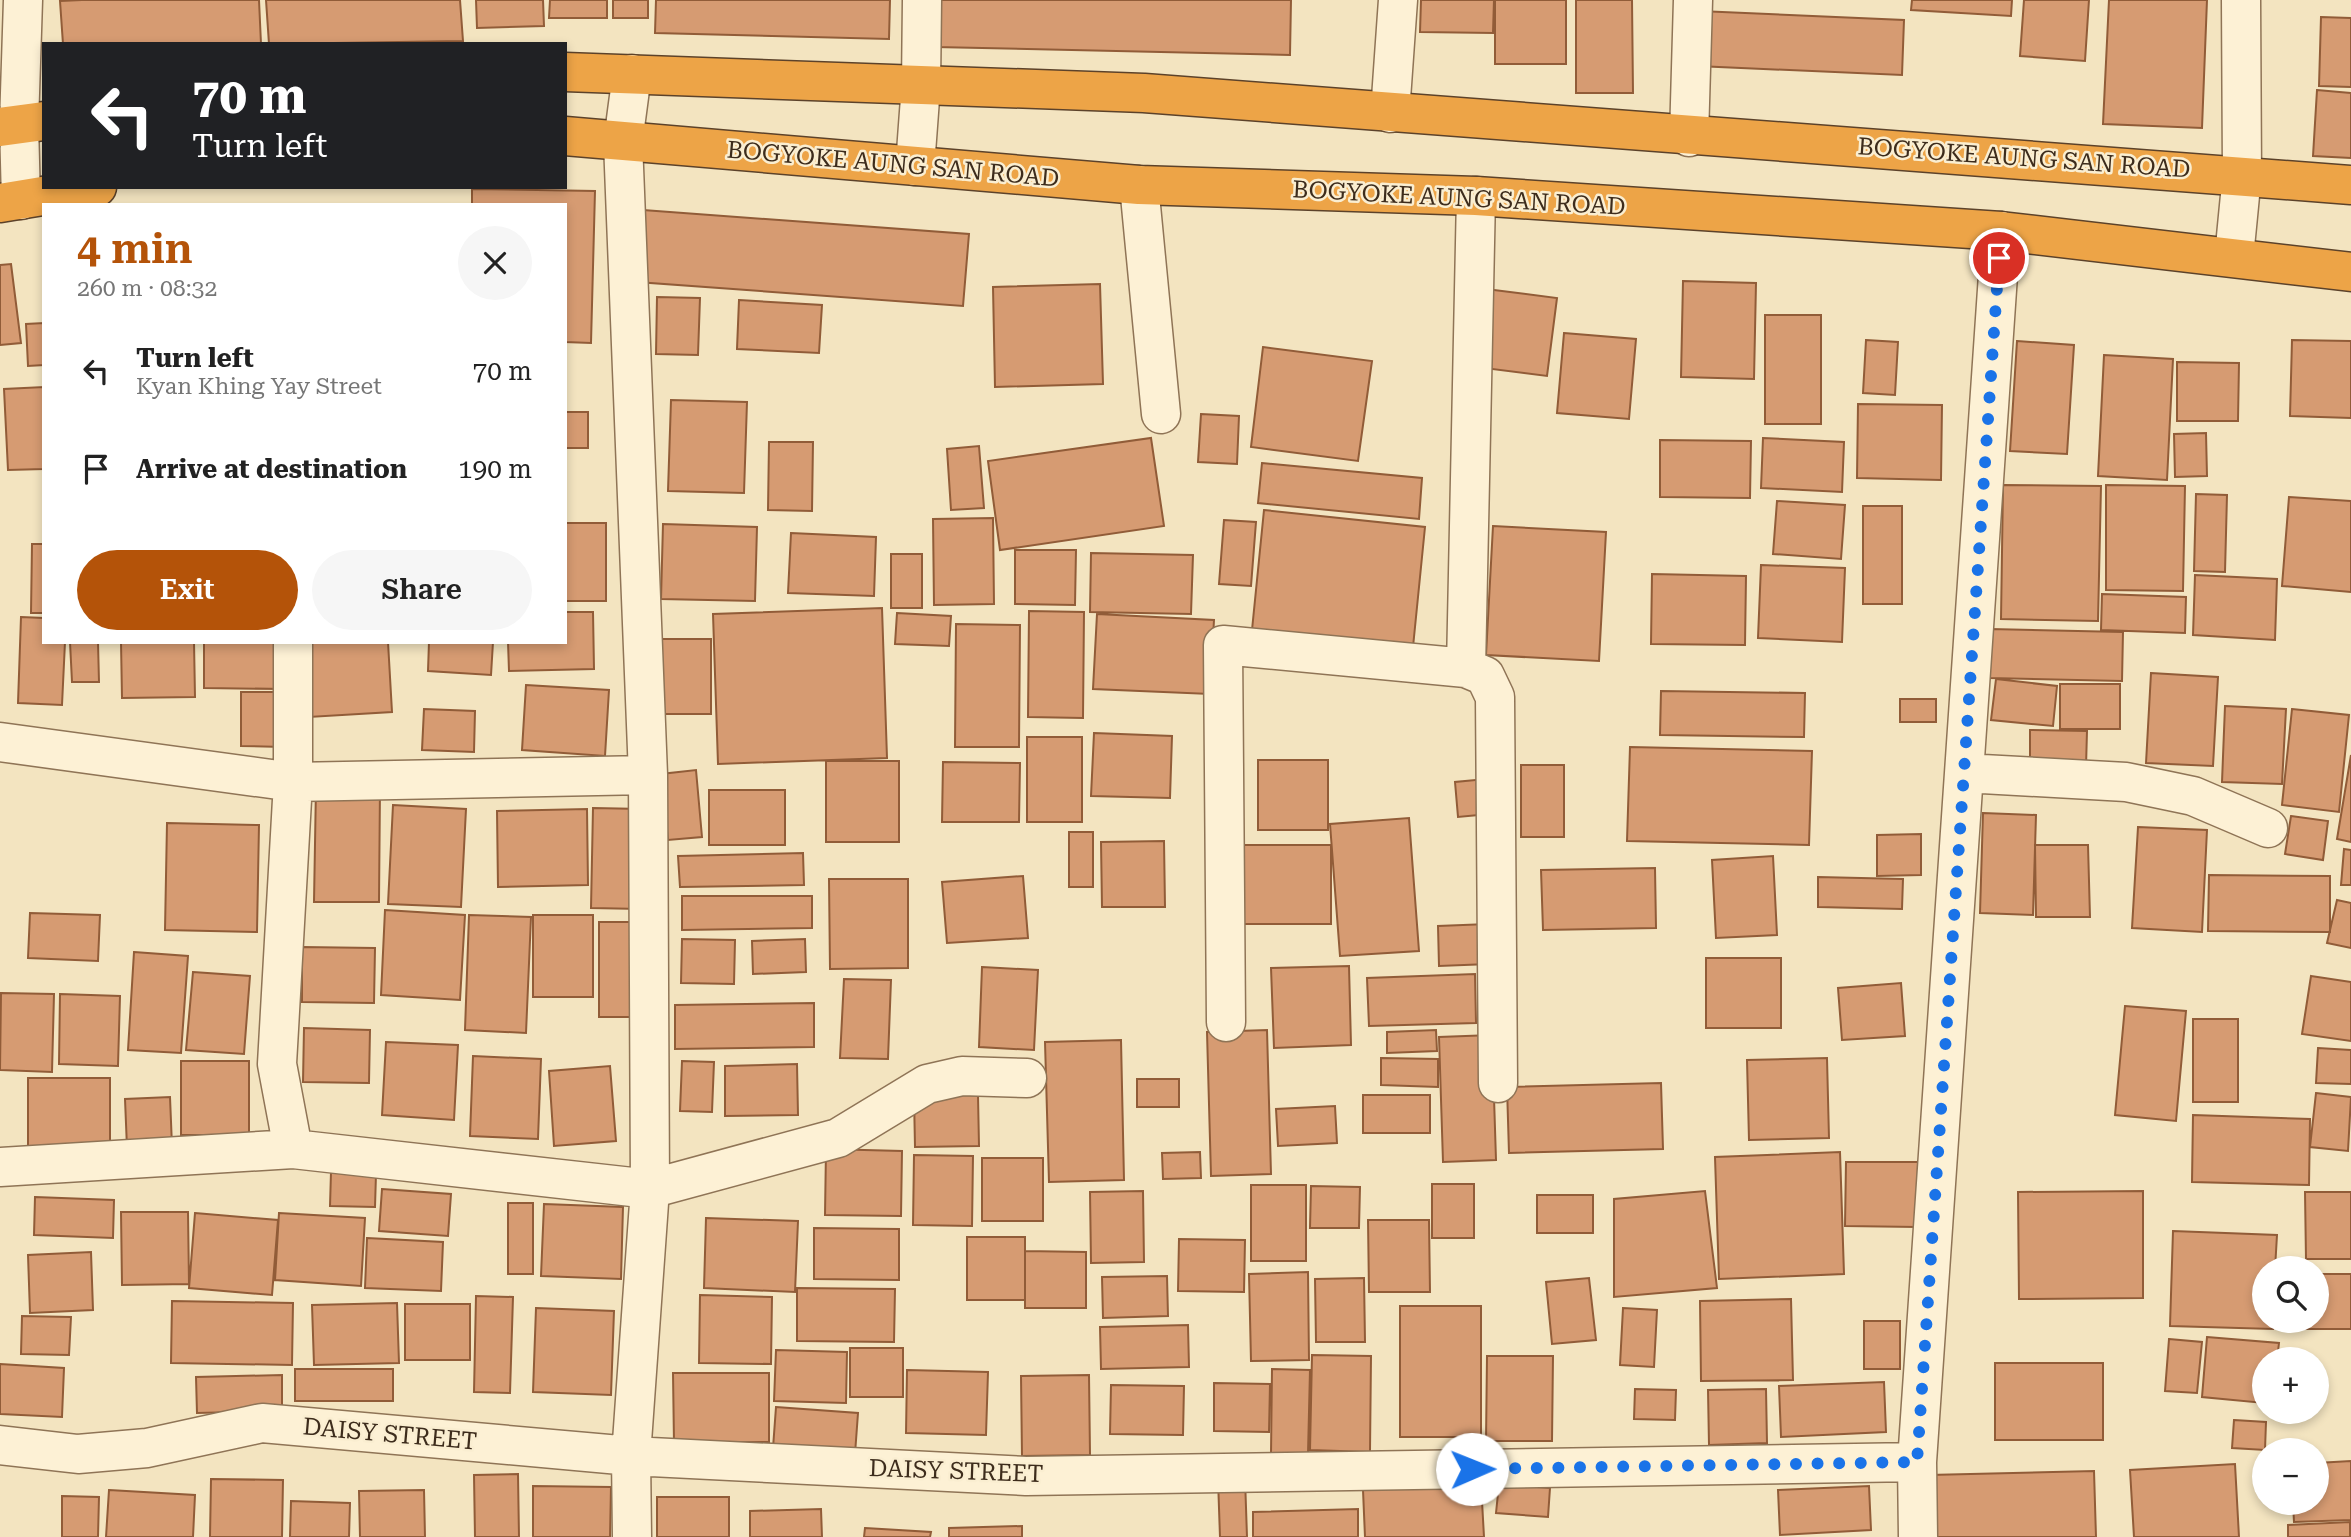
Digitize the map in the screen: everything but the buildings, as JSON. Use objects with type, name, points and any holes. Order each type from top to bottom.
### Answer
[{"type":"highway","name":"BOGYOKE AUNG SAN ROAD","points":[[567,72],[1144,93],[1689,137],[1827,143],[2351,185]]},
{"type":"highway","name":"BOGYOKE AUNG SAN ROAD","points":[[567,136],[1139,185],[1476,196],[2001,231],[2351,272]]},
{"type":"highway","points":[[11,201],[85,189]]},
{"type":"street","points":[[11,201],[21,124],[23,0]]},
{"type":"street","points":[[915,166],[921,85],[922,0]]},
{"type":"street","points":[[1390,113],[1398,0]]},
{"type":"street","points":[[1689,137],[1693,0]]},
{"type":"street","points":[[2234,257],[2242,175],[2241,0]]},
{"type":"street","points":[[632,74],[623,142],[648,775],[650,1189],[631,1456],[632,1537]]},
{"type":"street","points":[[1139,185],[1161,414]]},
{"type":"street","points":[[1466,668],[1476,196]]},
{"type":"street","points":[[1918,1537],[1917,1462],[2001,231]]},
{"type":"street","points":[[293,644],[293,782],[277,1064],[293,1149]]},
{"type":"street","points":[[1226,1022],[1223,645],[1466,668],[1485,676],[1495,697],[1498,1083]]},
{"type":"street","points":[[0,742],[293,782],[648,775]]},
{"type":"street","points":[[1964,773],[2126,782],[2193,796],[2268,828]]},
{"type":"street","points":[[0,1167],[293,1149],[650,1189],[838,1138],[927,1084],[962,1076],[1027,1077]]},
{"type":"street","name":"DAISY STREET","points":[[0,1445],[78,1454],[147,1448],[262,1423],[631,1456],[1026,1476],[1917,1462]]},
{"type":"route","points":[[1472,1469],[1917,1462],[1999,258]]}]
